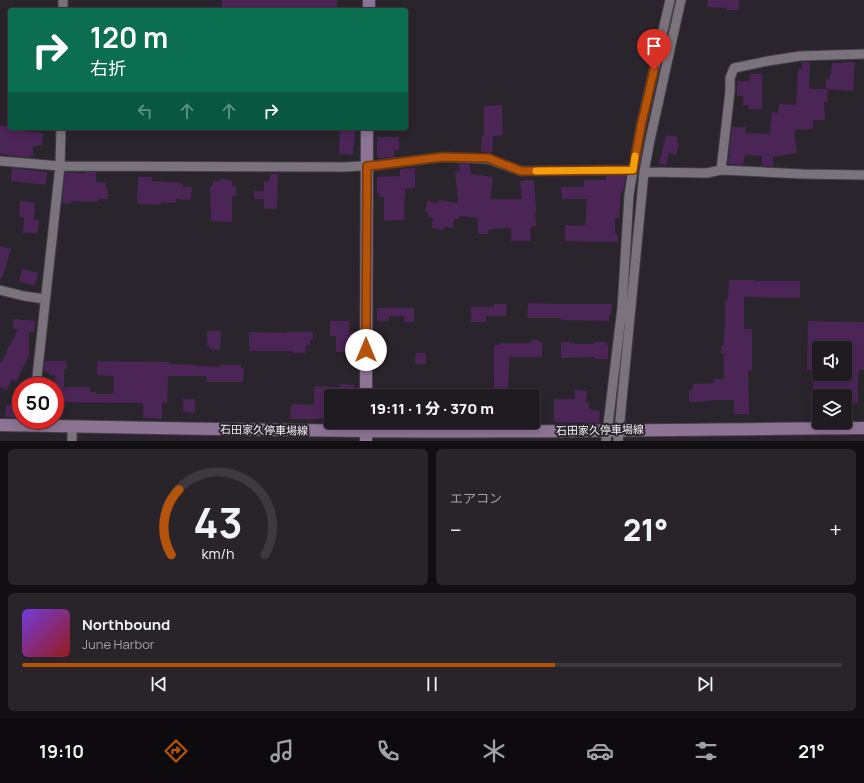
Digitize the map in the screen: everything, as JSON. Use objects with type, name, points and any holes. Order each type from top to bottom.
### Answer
[{"type":"main road","points":[[366,389],[367,130]]},
{"type":"main road","name":"石田家久停車場線","points":[[0,425],[12,424]]},
{"type":"main road","name":"石田家久停車場線","points":[[64,425],[613,436],[681,429],[864,428]]},
{"type":"street","points":[[613,436],[629,195],[641,126],[670,0]]},
{"type":"street","points":[[613,436],[644,172],[681,0]]},
{"type":"street","points":[[721,170],[730,91],[730,78],[734,68],[800,56],[864,54]]},
{"type":"street","points":[[37,377],[60,166],[61,130]]},
{"type":"street","points":[[0,161],[60,166],[345,167],[378,165],[443,157],[488,158],[521,171],[633,170]]},
{"type":"street","points":[[644,172],[708,173],[721,170],[864,175]]},
{"type":"street","points":[[0,290],[45,299]]},
{"type":"street","points":[[72,426],[72,441]]},
{"type":"building","points":[[222,0],[337,0],[337,8],[222,7]]},
{"type":"building","points":[[708,0],[739,0],[739,10],[707,7]]},
{"type":"building","points":[[802,62],[810,62],[809,89],[826,89],[826,79],[830,79],[832,63],[855,62],[853,91],[827,89],[828,102],[824,102],[825,120],[813,120],[813,129],[794,130],[797,153],[773,157],[773,166],[762,166],[762,156],[745,155],[743,165],[728,164],[732,127],[746,127],[745,133],[770,134],[772,112],[778,113],[779,104],[796,105],[798,69],[802,69]]},
{"type":"building","points":[[750,74],[762,74],[762,109],[749,109],[749,105],[743,105],[743,96],[737,96],[737,81],[750,81]]},
{"type":"building","points":[[502,105],[503,135],[493,136],[492,153],[481,152],[482,136],[484,136],[484,106]]},
{"type":"building","points":[[0,126],[8,127],[8,130],[43,133],[42,145],[33,146],[33,156],[31,155],[31,158],[0,154]]},
{"type":"building","points":[[340,130],[355,130],[353,155],[339,154]]},
{"type":"building","points":[[666,135],[678,137],[677,143],[679,144],[676,155],[669,153],[666,165],[659,163]]},
{"type":"building","points":[[377,137],[399,137],[399,150],[394,150],[394,157],[377,158]]},
{"type":"building","points":[[459,164],[470,164],[471,174],[493,177],[490,199],[522,199],[520,181],[534,180],[536,226],[530,227],[531,241],[511,241],[511,228],[492,229],[488,230],[488,234],[478,234],[478,218],[459,216],[458,219],[454,219],[453,228],[444,227],[444,230],[432,228],[433,218],[428,217],[428,212],[425,212],[427,201],[438,203],[439,200],[458,203],[455,171],[460,171]]},
{"type":"building","points":[[12,168],[47,172],[46,185],[11,181]]},
{"type":"building","points":[[415,168],[415,188],[405,189],[404,220],[384,221],[384,197],[379,197],[379,193],[377,193],[377,177],[400,176],[400,169]]},
{"type":"building","points":[[65,172],[85,174],[85,172],[96,172],[96,182],[106,183],[106,189],[108,189],[108,199],[98,199],[98,202],[71,201],[71,204],[62,203]]},
{"type":"building","points":[[270,174],[278,174],[277,209],[264,209],[264,199],[254,199],[254,191],[264,191],[264,181],[270,181]]},
{"type":"building","points":[[606,176],[626,176],[623,192],[621,192],[619,218],[615,218],[615,234],[618,234],[618,242],[565,241],[565,225],[585,226],[587,199],[562,199],[561,187],[584,187],[584,180],[606,180]]},
{"type":"building","points":[[138,177],[152,177],[152,181],[183,183],[183,187],[192,187],[191,200],[176,199],[176,203],[161,202],[161,205],[137,204]]},
{"type":"building","points":[[220,179],[232,180],[232,186],[236,186],[236,196],[232,196],[232,222],[211,221],[210,186],[213,186],[213,181],[220,181]]},
{"type":"building","points":[[20,201],[35,203],[34,219],[39,220],[38,233],[23,233],[24,217],[19,217]]},
{"type":"building","points":[[0,246],[11,249],[2,278],[0,278]]},
{"type":"building","points":[[22,269],[38,273],[35,285],[19,282]]},
{"type":"building","points":[[729,280],[800,281],[800,298],[744,297],[744,329],[752,329],[752,371],[748,371],[749,414],[734,414],[734,400],[689,402],[689,390],[693,390],[693,384],[714,383],[714,379],[724,379],[724,354],[721,354],[721,345],[724,345],[725,299],[728,299]]},
{"type":"building","points":[[528,303],[612,304],[609,321],[561,320],[561,318],[527,318]]},
{"type":"building","points":[[494,304],[507,304],[506,316],[486,316],[486,322],[471,322],[471,307],[494,307]]},
{"type":"building","points":[[377,308],[414,308],[414,322],[404,322],[404,316],[389,316],[389,321],[379,321],[377,320]]},
{"type":"building","points":[[13,319],[35,321],[34,332],[29,332],[29,356],[18,377],[12,377],[7,390],[0,387],[0,365],[18,329],[13,329]]},
{"type":"building","points":[[330,321],[349,321],[349,332],[356,332],[356,352],[336,352],[336,336],[330,336]]},
{"type":"building","points":[[808,321],[864,322],[864,370],[858,370],[858,403],[852,403],[852,389],[813,389],[814,381],[852,381],[852,341],[812,341],[812,370],[807,370]]},
{"type":"building","points":[[207,331],[221,331],[220,350],[209,349],[209,345],[207,345]]},
{"type":"building","points":[[249,332],[313,332],[313,340],[310,340],[310,345],[306,345],[305,353],[293,353],[293,351],[249,351]]},
{"type":"building","points":[[531,340],[539,340],[539,342],[542,342],[542,357],[509,357],[508,389],[494,389],[494,345],[499,345],[499,343],[531,343]]},
{"type":"building","points":[[561,342],[594,344],[594,342],[606,342],[608,346],[608,359],[594,359],[594,357],[561,358]]},
{"type":"building","points":[[416,353],[426,353],[426,364],[415,364]]},
{"type":"building","points":[[45,361],[67,361],[66,369],[64,369],[64,377],[55,377],[55,375],[49,375],[49,372],[44,372]]},
{"type":"building","points":[[97,361],[169,362],[169,364],[220,367],[219,365],[241,365],[241,368],[244,368],[243,382],[206,382],[207,376],[168,376],[167,403],[162,402],[162,419],[143,418],[143,403],[64,402],[64,387],[90,387],[90,392],[96,392],[96,394],[113,394],[114,376],[97,375]]},
{"type":"building","points":[[340,384],[354,385],[354,389],[324,389],[324,419],[290,419],[291,406],[293,406],[293,404],[314,405],[314,386],[340,387]]},
{"type":"building","points":[[575,390],[587,391],[586,403],[590,403],[589,408],[600,411],[599,423],[554,422],[554,399],[575,399]]},
{"type":"building","points":[[183,399],[195,399],[195,413],[183,412]]},
{"type":"building","points":[[12,403],[12,417],[5,417],[6,405],[11,405]]},
{"type":"slow traffic","points":[[536,171],[633,170],[635,156]]},
{"type":"route","points":[[366,350],[367,166],[443,157],[488,158],[521,171],[633,170],[641,126],[654,70]]}]
